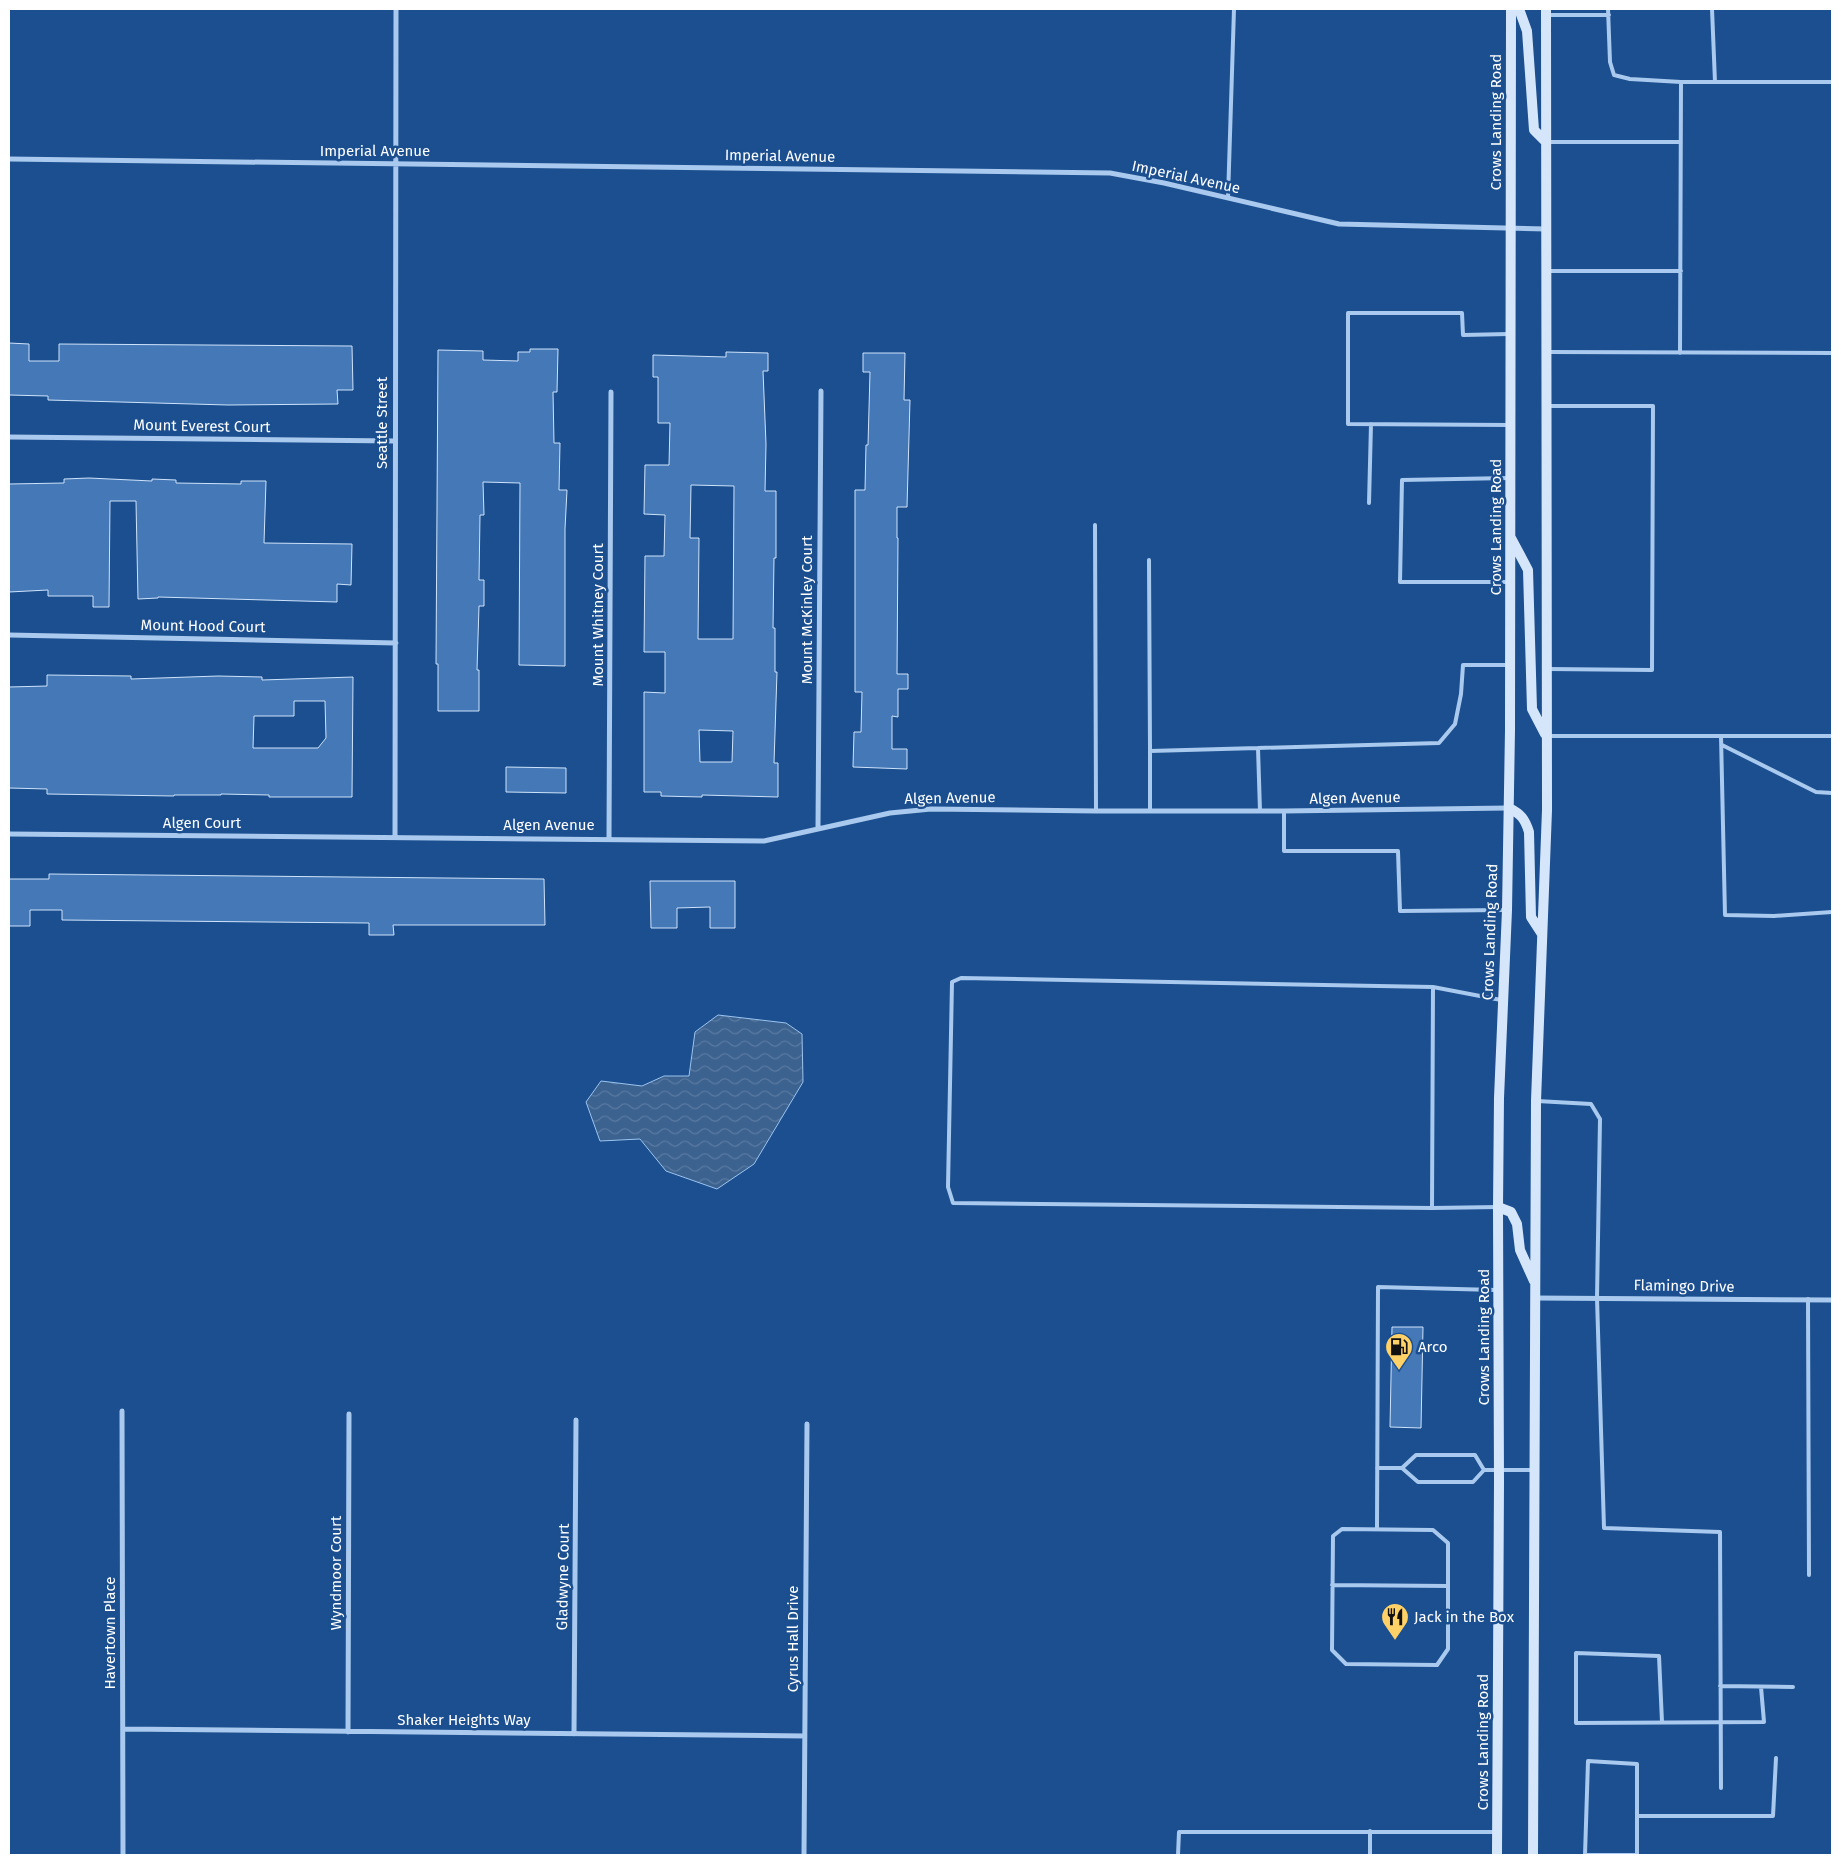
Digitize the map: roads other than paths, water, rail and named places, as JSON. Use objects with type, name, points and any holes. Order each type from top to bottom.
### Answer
[{"type":"main road","name":"Crows Landing Road","points":[[1497,1855],[1500,1470],[1498,1207],[1503,1000],[1508,910],[1511,582],[1511,9]]},
{"type":"main road","points":[[1519,9],[1527,31],[1534,130],[1546,142]]},
{"type":"main road","points":[[1533,1855],[1536,1101],[1547,810],[1546,12]]},
{"type":"main road","points":[[1511,537],[1528,570],[1532,709],[1546,736]]},
{"type":"main road","points":[[1509,808],[1520,814],[1529,832],[1531,917],[1542,934]]},
{"type":"main road","points":[[1498,1207],[1511,1212],[1517,1224],[1520,1250],[1535,1284]]},
{"type":"street","name":"Seattle Street","points":[[395,837],[396,9]]},
{"type":"street","name":"Imperial Avenue","points":[[9,159],[1110,173],[1164,183],[1339,224],[1546,229]]},
{"type":"street","name":"Mount Whitney Court","points":[[609,838],[612,392]]},
{"type":"street","name":"Mount McKinley Court","points":[[818,828],[821,392]]},
{"type":"street","name":"Mount Everest Court","points":[[9,437],[394,441]]},
{"type":"street","name":"Mount Hood Court","points":[[9,635],[396,643]]},
{"type":"street","name":"Algen Avenue","points":[[395,837],[764,841],[890,813],[932,809],[1284,811],[1509,808]]},
{"type":"street","name":"Algen Court","points":[[9,834],[395,837]]},
{"type":"street","name":"Flamingo Drive","points":[[1535,1298],[1832,1300]]},
{"type":"street","name":"Havertown Place","points":[[122,1411],[123,1855]]},
{"type":"street","name":"Wyndmoor Court","points":[[348,1732],[349,1414]]},
{"type":"street","name":"Gladwyne Court","points":[[574,1734],[576,1420]]},
{"type":"street","name":"Cyrus Hall Drive","points":[[804,1855],[807,1424]]},
{"type":"street","name":"Shaker Heights Way","points":[[123,1729],[805,1736]]},
{"type":"lane","points":[[1228,198],[1234,9]]},
{"type":"lane","points":[[1608,9],[1610,62],[1614,75],[1630,79],[1681,82],[1832,82]]},
{"type":"lane","points":[[1712,9],[1715,82]]},
{"type":"lane","points":[[1546,12],[1608,15]]},
{"type":"lane","points":[[1680,353],[1681,82]]},
{"type":"lane","points":[[1546,142],[1681,142]]},
{"type":"lane","points":[[1546,271],[1681,271]]},
{"type":"lane","points":[[1511,334],[1463,334],[1462,313],[1348,313],[1348,424],[1511,425]]},
{"type":"lane","points":[[1546,352],[1832,353]]},
{"type":"lane","points":[[1546,406],[1653,406],[1652,670],[1546,669]]},
{"type":"lane","points":[[1369,503],[1371,424]]},
{"type":"lane","points":[[1511,478],[1402,480],[1400,582],[1511,582]]},
{"type":"lane","points":[[1095,525],[1096,811]]},
{"type":"lane","points":[[1149,560],[1150,811]]},
{"type":"lane","points":[[1150,751],[1439,743],[1455,724],[1461,694],[1463,665],[1510,665]]},
{"type":"lane","points":[[1546,736],[1832,736]]},
{"type":"lane","points":[[1721,736],[1725,915],[1774,916],[1832,912]]},
{"type":"lane","points":[[1722,745],[1816,792],[1832,792]]},
{"type":"lane","points":[[1258,748],[1260,811]]},
{"type":"lane","points":[[1284,811],[1284,851],[1398,851],[1400,911],[1508,910]]},
{"type":"lane","points":[[1498,1207],[953,1203],[948,1187],[952,982],[961,978],[1433,988],[1503,1000]]},
{"type":"lane","points":[[1432,1208],[1433,988]]},
{"type":"lane","points":[[1536,1101],[1591,1104],[1600,1119],[1597,1298],[1604,1528],[1720,1532],[1721,1788]]},
{"type":"lane","points":[[1377,1529],[1378,1287],[1498,1290]]},
{"type":"lane","points":[[1808,1300],[1809,1575]]},
{"type":"lane","points":[[1377,1468],[1402,1468],[1416,1456],[1475,1456],[1484,1470]]},
{"type":"lane","points":[[1402,1468],[1418,1482],[1473,1482],[1484,1470],[1534,1470]]},
{"type":"lane","points":[[1342,1529],[1433,1530],[1448,1543],[1448,1649],[1437,1665],[1346,1664],[1332,1650],[1332,1585],[1333,1536],[1342,1529]]},
{"type":"lane","points":[[1332,1585],[1448,1586]]},
{"type":"lane","points":[[1662,1722],[1659,1656],[1576,1653],[1576,1724],[1764,1722],[1761,1687]]},
{"type":"lane","points":[[1720,1686],[1793,1687]]},
{"type":"lane","points":[[1637,1816],[1773,1816],[1776,1758]]},
{"type":"lane","points":[[1588,1761],[1637,1764],[1636,1855],[1585,1855],[1588,1761]]},
{"type":"lane","points":[[1370,1831],[1370,1855]]},
{"type":"lane","points":[[1178,1855],[1180,1832],[1498,1832]]},
{"type":"water","points":[[718,1015],[786,1023],[802,1034],[803,1082],[754,1164],[717,1189],[666,1171],[640,1139],[600,1141],[586,1102],[601,1081],[642,1086],[664,1076],[689,1076],[695,1032]]},
{"type":"place","name":"Arco","points":[[1399,1371]]},
{"type":"place","name":"Jack in the Box","points":[[1395,1641]]}]
